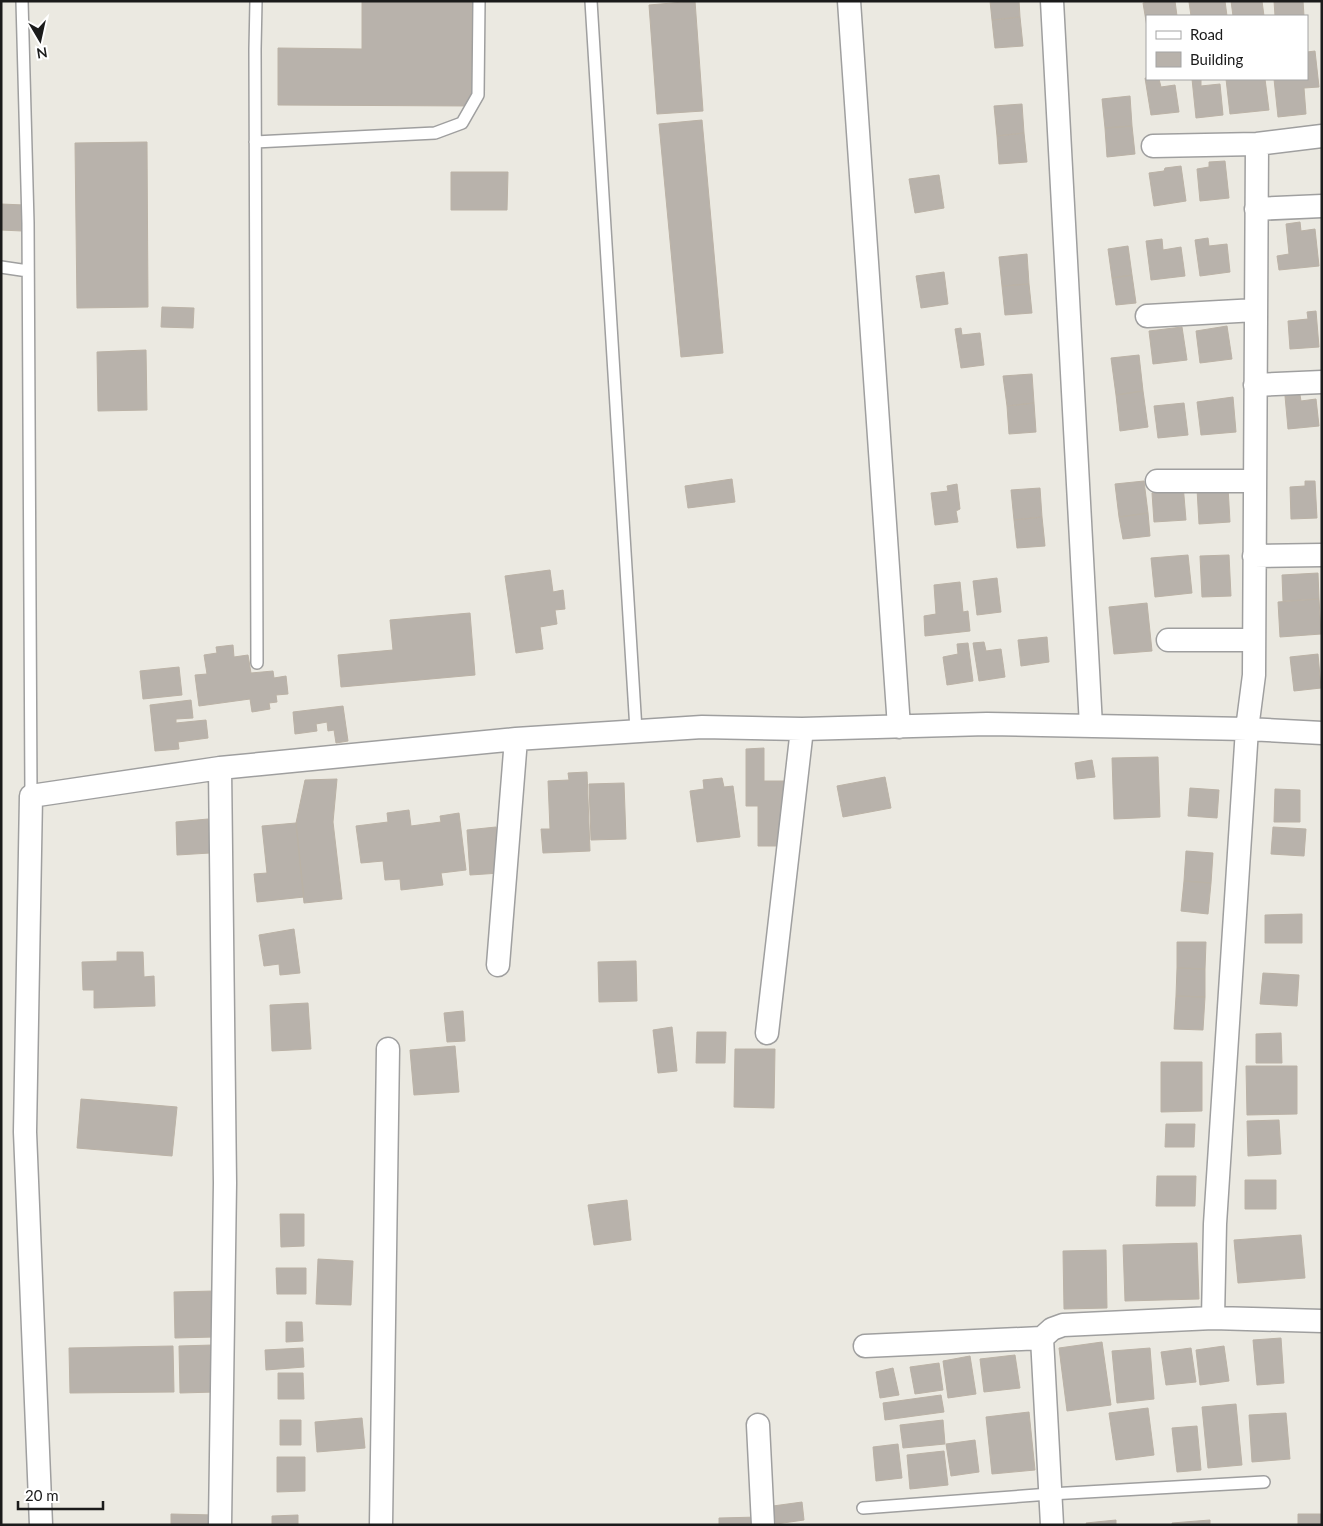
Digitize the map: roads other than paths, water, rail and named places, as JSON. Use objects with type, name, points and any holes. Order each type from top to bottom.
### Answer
[{"type":"street","points":[[849,1],[899,727]]},
{"type":"street","points":[[1052,1],[1091,726]]},
{"type":"street","points":[[1153,146],[1257,144],[1322,136]]},
{"type":"street","points":[[1213,1318],[1215,1224],[1247,729],[1254,675],[1257,144]]},
{"type":"street","points":[[1256,209],[1322,206]]},
{"type":"street","points":[[1147,316],[1256,310]]},
{"type":"street","points":[[1255,385],[1322,382]]},
{"type":"street","points":[[1157,481],[1255,481]]},
{"type":"street","points":[[1254,556],[1322,555]]},
{"type":"street","points":[[1168,640],[1254,640]]},
{"type":"street","points":[[41,1525],[25,1132],[32,796],[220,768],[516,739],[636,730],[702,727],[802,729],[988,724],[1247,729],[1322,733]]},
{"type":"street","points":[[767,1033],[802,729]]},
{"type":"street","points":[[498,965],[516,739]]},
{"type":"street","points":[[220,768],[225,1183],[220,1525]]},
{"type":"street","points":[[381,1525],[388,1049]]},
{"type":"street","points":[[865,1346],[1042,1338],[1052,1328],[1063,1325],[1213,1318],[1322,1321]]},
{"type":"street","points":[[1042,1338],[1052,1525]]},
{"type":"street","points":[[758,1425],[763,1525]]},
{"type":"lane","points":[[22,1],[28,270],[32,796]]},
{"type":"lane","points":[[256,1],[257,663]]},
{"type":"lane","points":[[255,142],[435,133],[462,123],[478,95],[479,1]]},
{"type":"lane","points":[[591,1],[636,730]]},
{"type":"lane","points":[[1,267],[28,270]]},
{"type":"lane","points":[[863,1508],[1050,1494],[1264,1482]]}]
